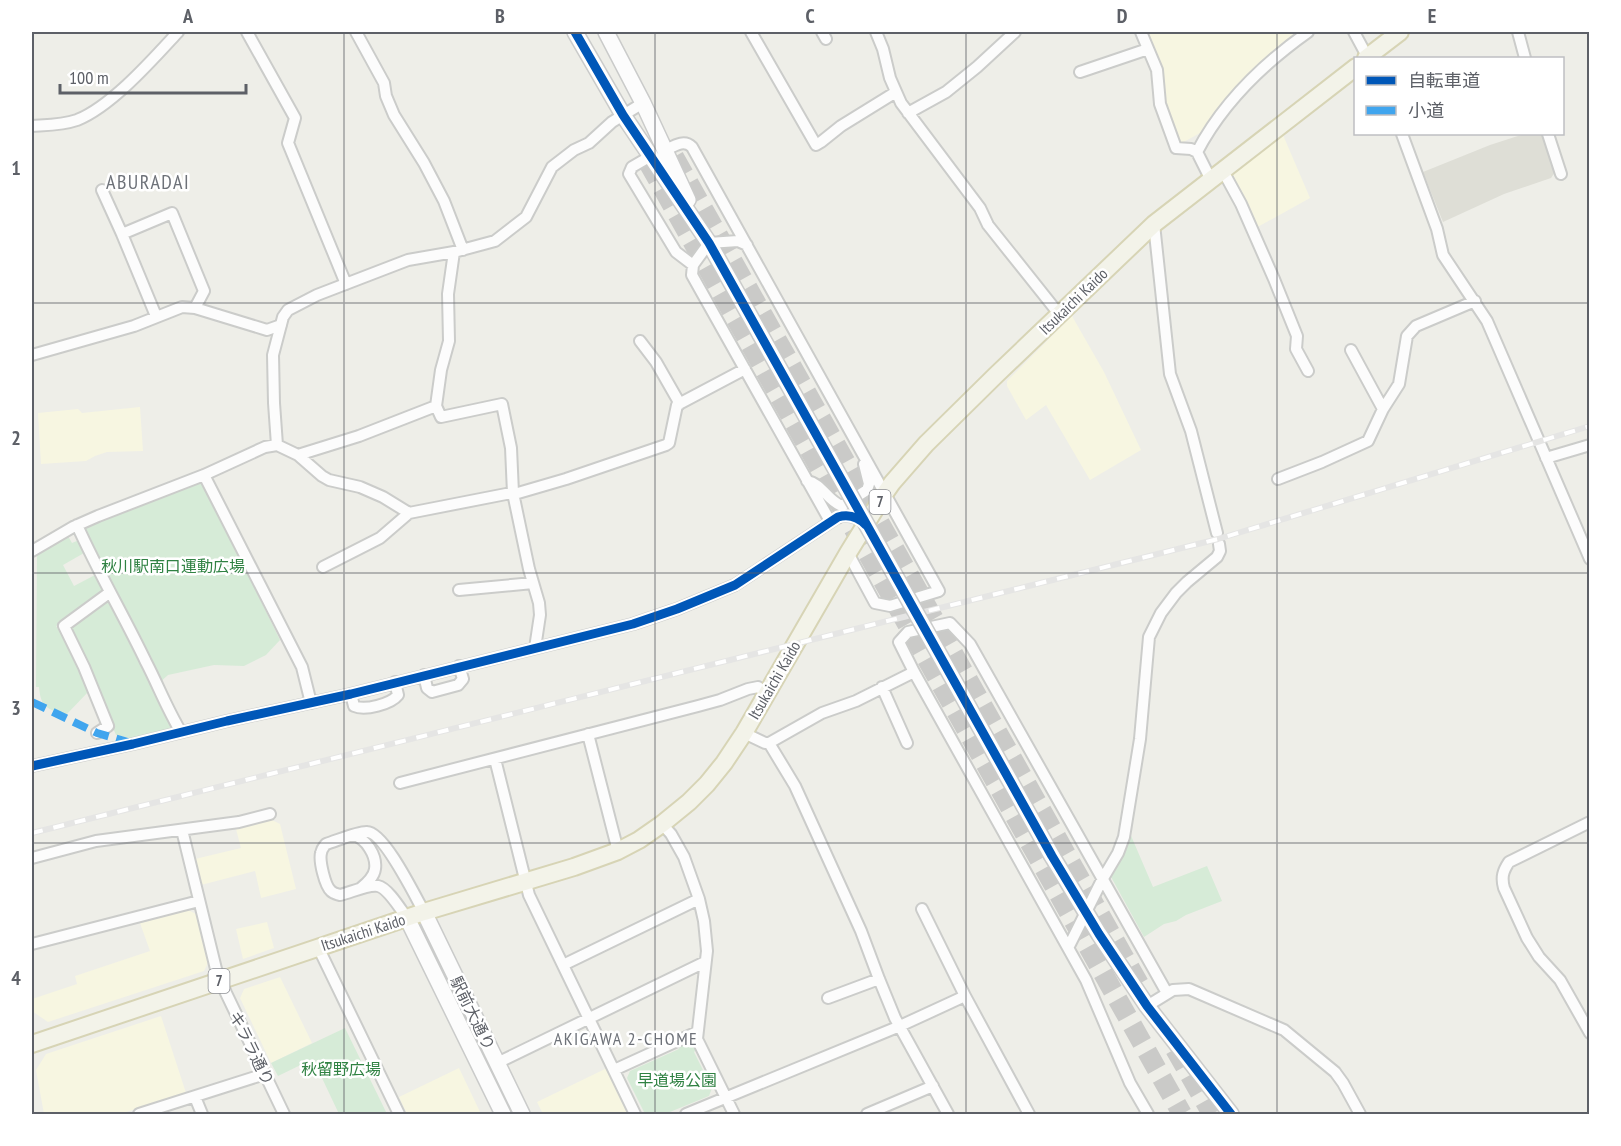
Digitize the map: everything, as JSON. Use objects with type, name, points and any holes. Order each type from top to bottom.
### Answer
[{"type":"main road","name":"Itsukaichi Kaido","points":[[1368,57],[1400,32]]},
{"type":"main road","name":"Itsukaichi Kaido","points":[[32,1044],[424,912],[574,867],[639,840],[662,824],[689,802],[724,763],[885,494],[926,444],[1154,224],[1354,68]]},
{"type":"street","points":[[32,126],[76,120],[96,110],[108,102],[153,60],[178,32]]},
{"type":"street","points":[[247,32],[295,118],[288,143],[346,284]]},
{"type":"street","points":[[356,32],[384,83],[386,96],[394,115],[424,163],[444,201],[458,251],[448,294],[449,341],[441,370],[436,406],[441,417],[502,404],[511,448],[513,493],[529,569],[539,603],[540,615],[535,648]]},
{"type":"street","points":[[575,32],[623,115],[709,243],[1085,913],[1147,1006],[1231,1114]]},
{"type":"street","points":[[606,32],[666,150],[709,243]]},
{"type":"street","points":[[751,32],[816,145],[841,126],[896,92]]},
{"type":"street","points":[[876,32],[890,78],[908,113],[980,208],[988,225],[1059,314]]},
{"type":"street","points":[[908,113],[946,92],[1015,32]]},
{"type":"street","points":[[1141,32],[1156,70],[1160,104],[1176,148],[1197,152],[1240,204],[1274,279],[1297,336],[1296,349],[1308,371]]},
{"type":"street","points":[[1197,152],[1214,122],[1238,93],[1275,57],[1308,32]]},
{"type":"street","points":[[1354,32],[1363,57]]},
{"type":"street","points":[[1518,32],[1525,57]]},
{"type":"street","points":[[1080,72],[1148,49]]},
{"type":"street","points":[[277,445],[273,355],[283,317],[288,310],[317,295],[415,258],[458,251],[495,241],[526,217],[552,167],[643,103]]},
{"type":"street","points":[[1402,135],[1437,229],[1443,255],[1487,321],[1590,559]]},
{"type":"street","points":[[1548,135],[1562,174]]},
{"type":"street","points":[[666,150],[682,143],[692,147],[939,591],[890,606],[875,603],[848,553]]},
{"type":"street","points":[[651,156],[632,167],[629,174],[676,252],[693,265]]},
{"type":"street","points":[[102,190],[156,316]]},
{"type":"street","points":[[122,234],[172,213],[204,291],[195,308]]},
{"type":"street","points":[[1068,948],[1118,853],[1124,837],[1140,739],[1149,637],[1161,613],[1176,593],[1220,551],[1191,431],[1170,374],[1154,224]]},
{"type":"street","points":[[709,243],[738,241],[747,246]]},
{"type":"street","points":[[709,243],[693,265],[692,274],[830,521]]},
{"type":"street","points":[[1278,479],[1368,441],[1383,409],[1399,384],[1407,336],[1416,326],[1475,302]]},
{"type":"street","points":[[32,355],[134,326],[182,307],[195,308],[259,329],[267,330],[281,325]]},
{"type":"street","points":[[639,342],[656,362],[680,404]]},
{"type":"street","points":[[1351,350],[1383,409]]},
{"type":"street","points":[[323,567],[380,538],[409,513],[513,493],[566,479],[666,445],[669,443],[677,405],[745,369]]},
{"type":"street","points":[[298,455],[359,436],[436,406]]},
{"type":"street","points":[[32,551],[77,525],[204,475],[265,447],[277,445],[298,455],[329,480],[360,487],[383,497],[409,513]]},
{"type":"street","points":[[1546,458],[1590,445]]},
{"type":"street","points":[[807,481],[814,483],[834,503],[842,506],[867,490],[869,484],[861,449]]},
{"type":"street","points":[[204,475],[303,667],[312,703]]},
{"type":"street","points":[[32,766],[351,694],[633,624],[689,605],[735,585],[830,521],[845,515],[866,525]]},
{"type":"street","points":[[77,525],[109,593],[181,732]]},
{"type":"street","points":[[459,590],[533,583]]},
{"type":"street","points":[[97,733],[108,726],[64,626],[109,593]]},
{"type":"street","points":[[1148,1114],[1130,1083],[1086,980],[899,642],[908,632],[950,623],[970,644],[1167,993]]},
{"type":"street","points":[[423,675],[427,688],[432,692],[458,685],[463,679],[459,666]]},
{"type":"street","points":[[744,733],[769,743],[822,713],[856,701],[914,672]]},
{"type":"street","points":[[351,694],[354,706],[361,709],[394,701],[398,695],[395,682]]},
{"type":"street","points":[[400,783],[720,700],[748,689],[758,687],[767,693]]},
{"type":"street","points":[[882,687],[908,743]]},
{"type":"street","points":[[588,734],[618,850]]},
{"type":"street","points":[[769,743],[795,786],[861,931],[895,1018],[948,1114]]},
{"type":"street","points":[[495,759],[529,895],[635,1114]]},
{"type":"street","points":[[32,858],[96,841],[239,822],[270,814]]},
{"type":"street","points":[[1590,822],[1509,862],[1503,872],[1502,880],[1527,938],[1539,957],[1560,980],[1590,1033]]},
{"type":"street","points":[[662,824],[671,834],[684,857],[699,899],[707,951],[698,1039],[734,1114]]},
{"type":"street","name":"キララ通り","points":[[182,830],[216,969],[284,1114]]},
{"type":"street","points":[[407,918],[381,888],[375,886],[340,895],[334,893],[326,884],[321,863],[320,855],[326,844],[365,831],[381,840],[424,912]]},
{"type":"street","points":[[353,836],[360,837],[366,842],[376,866],[371,879],[360,889]]},
{"type":"street","points":[[563,964],[699,899]]},
{"type":"street","points":[[32,944],[199,901]]},
{"type":"street","points":[[922,909],[965,996],[1029,1114]]},
{"type":"street","name":"駅前大通り","points":[[424,912],[522,1114]]},
{"type":"street","name":"駅前大通り","points":[[407,918],[503,1114]]},
{"type":"street","points":[[318,947],[399,1114]]},
{"type":"street","points":[[497,1063],[705,962]]},
{"type":"street","points":[[828,998],[879,979]]},
{"type":"street","points":[[1147,1006],[1173,990],[1189,989],[1284,1030],[1335,1072],[1360,1114]]},
{"type":"street","points":[[686,1114],[900,1026],[965,996]]},
{"type":"street","points":[[614,1070],[698,1032]]},
{"type":"street","points":[[139,1114],[264,1074]]},
{"type":"street","points":[[867,1114],[933,1086]]},
{"type":"street","points":[[195,1097],[202,1114]]},
{"type":"shaded area","points":[[1146,32],[1301,32],[1248,77],[1200,133],[1180,144],[1172,129]]},
{"type":"shaded area","points":[[1283,135],[1310,198],[1254,229],[1229,178]]},
{"type":"shaded area","points":[[1521,135],[1542,135],[1555,172],[1551,178],[1504,194],[1443,222],[1423,172]]},
{"type":"shaded area","points":[[1072,316],[1104,372],[1141,450],[1090,480],[1046,405],[1026,420],[1007,386],[1007,381]]},
{"type":"shaded area","points":[[140,407],[143,451],[107,452],[86,461],[41,464],[38,413],[78,409],[82,413]]},
{"type":"shaded area","points":[[272,820],[280,824],[296,889],[261,898],[255,871],[201,885],[195,859],[241,848],[236,829]]},
{"type":"shaded area","points":[[188,910],[196,914],[208,963],[204,971],[48,1022],[32,1011],[32,999],[77,984],[75,976],[150,951],[140,923]]},
{"type":"shaded area","points":[[267,922],[274,948],[243,959],[236,929]]},
{"type":"shaded area","points":[[280,977],[312,1043],[271,1063],[240,998],[244,989]]},
{"type":"shaded area","points":[[161,1016],[186,1093],[120,1114],[44,1114],[36,1070],[46,1054]]},
{"type":"shaded area","points":[[459,1068],[481,1114],[407,1114],[399,1097]]},
{"type":"shaded area","points":[[607,1068],[629,1114],[543,1114],[537,1102]]},
{"type":"green space","name":"秋川駅南口運動広場","points":[[198,481],[203,483],[280,640],[266,655],[244,666],[214,665],[168,675],[159,683],[84,533],[86,527]]},
{"type":"green space","points":[[68,536],[72,543],[79,540],[84,553],[63,565],[74,586],[95,575],[103,589],[101,594],[56,626],[71,649],[90,690],[65,716],[49,709],[43,703],[39,687],[36,687],[37,554]]},
{"type":"green space","points":[[109,601],[162,709],[175,729],[134,739],[116,735],[69,626]]},
{"type":"green space","points":[[1129,831],[1153,887],[1207,866],[1222,901],[1164,924],[1144,937],[1110,875]]},
{"type":"green space","name":"秋留野広場","points":[[345,1028],[387,1114],[339,1114],[313,1059],[278,1076],[271,1063]]},
{"type":"green space","name":"早道場公園","points":[[688,1041],[696,1050],[694,1052],[712,1088],[709,1096],[665,1114],[645,1114],[627,1078],[630,1071],[679,1049],[678,1046]]},
{"type":"tunnel","points":[[674,157],[1139,984]]},
{"type":"tunnel","points":[[648,162],[1182,1114]]},
{"type":"tunnel","points":[[1175,1049],[1212,1114]]},
{"type":"railway","points":[[32,833],[1218,539],[1590,426]]},
{"type":"marked path","points":[[32,702],[97,733],[128,742]]},
{"type":"cycle path","points":[[575,32],[623,115],[709,243],[1052,856],[1099,934],[1147,1006],[1231,1114]]},
{"type":"cycle path","points":[[32,766],[351,694],[633,624],[735,585],[838,517],[853,517],[866,525]]},
{"type":"district","name":"ABURADAI","points":[[148,182]]},
{"type":"district","name":"AKIGAWA 2-CHOME","points":[[626,1039]]}]
